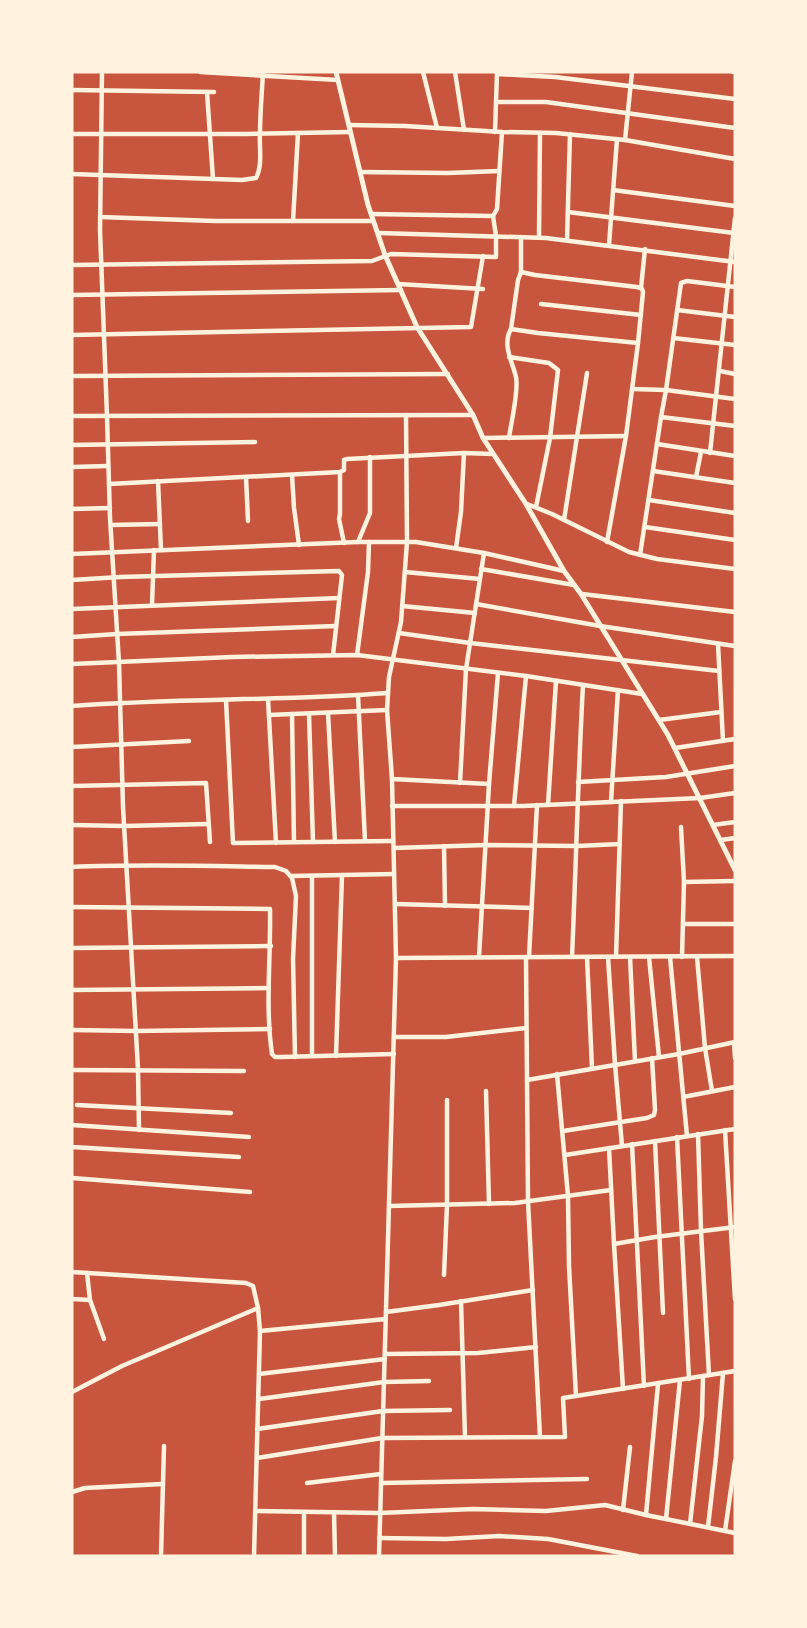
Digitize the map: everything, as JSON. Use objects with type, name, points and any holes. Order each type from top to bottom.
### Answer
[{"type":"street","points":[[102,72],[100,217],[108,466],[139,1130]]},
{"type":"street","points":[[200,72],[338,80]]},
{"type":"street","points":[[336,72],[373,221],[417,327],[448,374],[483,438],[526,504],[564,571],[659,720],[735,868]]},
{"type":"street","points":[[423,72],[437,128]]},
{"type":"street","points":[[455,72],[464,130]]},
{"type":"street","points":[[625,140],[632,72]]},
{"type":"street","points":[[495,132],[497,73],[631,85],[735,99]]},
{"type":"street","points":[[72,174],[242,180],[256,178],[260,164],[263,74]]},
{"type":"street","points":[[72,90],[214,92]]},
{"type":"street","points":[[207,92],[213,179]]},
{"type":"street","points":[[496,102],[546,102],[735,128]]},
{"type":"street","points":[[72,134],[260,134],[437,128],[570,134],[625,140],[735,159]]},
{"type":"street","points":[[72,265],[372,261],[385,255],[496,257],[493,216],[497,209],[502,132]]},
{"type":"street","points":[[293,221],[298,133]]},
{"type":"street","points":[[538,237],[540,133]]},
{"type":"street","points":[[567,240],[570,134]]},
{"type":"street","points":[[609,245],[617,139]]},
{"type":"street","points":[[360,172],[499,171]]},
{"type":"street","points":[[613,190],[735,206]]},
{"type":"street","points":[[568,212],[734,233]]},
{"type":"street","points":[[371,214],[493,216]]},
{"type":"street","points":[[100,217],[215,221],[373,221]]},
{"type":"street","points":[[710,453],[732,286],[735,218]]},
{"type":"street","points":[[379,233],[538,237],[733,261]]},
{"type":"street","points":[[509,438],[517,380],[509,357],[509,333],[521,272],[521,237]]},
{"type":"street","points":[[607,542],[626,436],[638,343],[645,250]]},
{"type":"street","points":[[72,335],[471,327],[483,256]]},
{"type":"street","points":[[521,272],[641,288]]},
{"type":"street","points":[[640,555],[681,285],[683,282],[732,286]]},
{"type":"street","points":[[72,295],[400,287],[483,289]]},
{"type":"street","points":[[541,304],[640,315]]},
{"type":"street","points":[[677,310],[735,317]]},
{"type":"street","points":[[511,329],[638,343]]},
{"type":"street","points":[[673,338],[735,345]]},
{"type":"street","points":[[509,357],[550,363],[558,370],[550,438],[536,508]]},
{"type":"street","points":[[720,372],[735,374]]},
{"type":"street","points":[[564,520],[587,373]]},
{"type":"street","points":[[72,376],[448,374]]},
{"type":"street","points":[[632,388],[735,399]]},
{"type":"street","points":[[379,1556],[396,957],[393,806],[387,710],[399,633],[407,542],[406,415]]},
{"type":"street","points":[[72,416],[472,415]]},
{"type":"street","points":[[661,417],[735,426]]},
{"type":"street","points":[[483,438],[626,436]]},
{"type":"street","points":[[72,445],[254,442]]},
{"type":"street","points":[[657,444],[735,456]]},
{"type":"street","points":[[696,477],[701,452]]},
{"type":"street","points":[[456,548],[464,453]]},
{"type":"street","points":[[109,484],[340,472],[344,470],[344,460],[348,458],[493,454]]},
{"type":"street","points":[[358,542],[370,513],[370,457]]},
{"type":"street","points":[[72,467],[108,466]]},
{"type":"street","points":[[653,471],[735,483]]},
{"type":"street","points":[[340,472],[339,519],[344,543]]},
{"type":"street","points":[[292,475],[299,545]]},
{"type":"street","points":[[246,477],[248,521]]},
{"type":"street","points":[[152,606],[152,576],[160,524],[159,481]]},
{"type":"street","points":[[649,500],[735,513]]},
{"type":"street","points":[[526,504],[640,555],[735,569]]},
{"type":"street","points":[[72,509],[110,509]]},
{"type":"street","points":[[111,525],[160,524]]},
{"type":"street","points":[[645,527],[735,540]]},
{"type":"street","points":[[357,655],[368,572],[369,542]]},
{"type":"street","points":[[72,554],[407,542],[484,553],[564,571]]},
{"type":"street","points":[[460,783],[466,668],[484,553]]},
{"type":"street","points":[[481,569],[574,584]]},
{"type":"street","points":[[72,580],[341,572],[333,654]]},
{"type":"street","points":[[405,572],[480,579]]},
{"type":"street","points":[[581,594],[735,612]]},
{"type":"street","points":[[72,609],[339,598]]},
{"type":"street","points":[[476,604],[735,646]]},
{"type":"street","points":[[402,606],[475,613]]},
{"type":"street","points":[[72,637],[337,626]]},
{"type":"street","points":[[399,633],[719,671]]},
{"type":"street","points":[[718,644],[723,741]]},
{"type":"street","points":[[72,664],[357,655],[643,694]]},
{"type":"street","points":[[480,957],[498,673]]},
{"type":"street","points":[[514,806],[526,676]]},
{"type":"street","points":[[548,804],[556,681]]},
{"type":"street","points":[[572,957],[583,685]]},
{"type":"street","points":[[611,802],[618,690]]},
{"type":"street","points":[[72,706],[388,693]]},
{"type":"street","points":[[358,695],[365,841]]},
{"type":"street","points":[[268,699],[276,843]]},
{"type":"street","points":[[226,700],[233,843],[393,841]]},
{"type":"street","points":[[269,715],[387,710]]},
{"type":"street","points":[[659,720],[721,712]]},
{"type":"street","points":[[328,713],[335,842]]},
{"type":"street","points":[[292,714],[294,842]]},
{"type":"street","points":[[309,714],[313,842]]},
{"type":"street","points":[[675,748],[735,739]]},
{"type":"street","points":[[72,747],[189,741]]},
{"type":"street","points":[[578,782],[688,774],[735,766]]},
{"type":"street","points":[[392,779],[489,784]]},
{"type":"street","points":[[72,786],[206,783],[210,842]]},
{"type":"street","points":[[393,806],[514,806],[700,798],[735,793]]},
{"type":"street","points":[[616,957],[621,801]]},
{"type":"street","points":[[537,805],[526,1028],[528,1201],[540,1437]]},
{"type":"street","points":[[713,825],[735,822]]},
{"type":"street","points":[[72,825],[208,824]]},
{"type":"street","points":[[681,827],[684,882],[682,957]]},
{"type":"street","points":[[721,840],[735,838]]},
{"type":"street","points":[[394,848],[620,844]]},
{"type":"street","points":[[444,846],[445,906]]},
{"type":"street","points":[[72,867],[127,864],[275,867],[285,871],[292,878],[296,896],[293,958],[295,1057]]},
{"type":"street","points":[[290,876],[394,874]]},
{"type":"street","points":[[337,1056],[342,875]]},
{"type":"street","points":[[312,876],[312,1056]]},
{"type":"street","points":[[684,882],[735,881]]},
{"type":"street","points":[[395,904],[532,908]]},
{"type":"street","points":[[72,908],[270,909],[272,1054],[275,1057],[394,1054]]},
{"type":"street","points":[[684,924],[735,924]]},
{"type":"street","points":[[72,948],[271,946]]},
{"type":"street","points":[[697,956],[705,1048],[712,1091]]},
{"type":"street","points":[[396,957],[735,956]]},
{"type":"street","points":[[587,957],[592,1068]]},
{"type":"street","points":[[608,957],[622,1146]]},
{"type":"street","points":[[631,957],[635,1061]]},
{"type":"street","points":[[563,1131],[654,1115],[655,1058],[649,957]]},
{"type":"street","points":[[670,957],[687,1136]]},
{"type":"street","points":[[72,990],[269,988]]},
{"type":"street","points":[[394,1037],[446,1037],[526,1028]]},
{"type":"street","points":[[72,1030],[271,1029]]},
{"type":"street","points":[[527,1080],[734,1042],[735,1058]]},
{"type":"street","points":[[72,1070],[244,1071]]},
{"type":"street","points":[[557,1074],[568,1196],[576,1396]]},
{"type":"street","points":[[683,1097],[735,1087]]},
{"type":"street","points":[[486,1091],[489,1204]]},
{"type":"street","points":[[444,1275],[447,1100]]},
{"type":"street","points":[[77,1105],[231,1113]]},
{"type":"street","points":[[72,1125],[249,1137]]},
{"type":"street","points":[[565,1155],[735,1129]]},
{"type":"street","points":[[725,1130],[733,1227],[735,1299]]},
{"type":"street","points":[[690,1524],[706,1376],[698,1134]]},
{"type":"street","points":[[677,1137],[689,1378]]},
{"type":"street","points":[[654,1141],[663,1313]]},
{"type":"street","points":[[632,1144],[644,1386]]},
{"type":"street","points":[[72,1147],[239,1157]]},
{"type":"street","points":[[609,1148],[623,1389]]},
{"type":"street","points":[[72,1178],[250,1192]]},
{"type":"street","points":[[389,1206],[489,1204],[611,1190]]},
{"type":"street","points":[[614,1244],[733,1227]]},
{"type":"street","points":[[72,1272],[246,1283],[253,1286],[260,1331],[254,1556]]},
{"type":"street","points":[[88,1273],[90,1300],[104,1339]]},
{"type":"street","points":[[386,1312],[533,1290]]},
{"type":"street","points":[[72,1299],[90,1300]]},
{"type":"street","points":[[461,1301],[465,1437]]},
{"type":"street","points":[[72,1392],[122,1366],[258,1308]]},
{"type":"street","points":[[260,1331],[386,1319]]},
{"type":"street","points":[[259,1374],[385,1356],[462,1354],[536,1347]]},
{"type":"street","points":[[257,1458],[382,1438],[565,1437],[564,1398],[735,1371]]},
{"type":"street","points":[[708,1527],[723,1373]]},
{"type":"street","points":[[666,1519],[680,1380]]},
{"type":"street","points":[[259,1399],[384,1382],[429,1381]]},
{"type":"street","points":[[646,1515],[659,1383]]},
{"type":"street","points":[[257,1429],[383,1411],[450,1410]]},
{"type":"street","points":[[162,1556],[164,1446]]},
{"type":"street","points":[[624,1510],[630,1447]]},
{"type":"street","points":[[725,1531],[735,1461]]},
{"type":"street","points":[[307,1483],[381,1474]]},
{"type":"street","points":[[381,1483],[587,1479]]},
{"type":"street","points":[[72,1492],[85,1488],[162,1484]]},
{"type":"street","points":[[256,1511],[546,1511],[605,1505],[735,1533]]},
{"type":"street","points":[[304,1512],[304,1556]]},
{"type":"street","points":[[334,1512],[335,1556]]},
{"type":"street","points":[[379,1538],[446,1539],[499,1536],[548,1539],[637,1556]]}]
